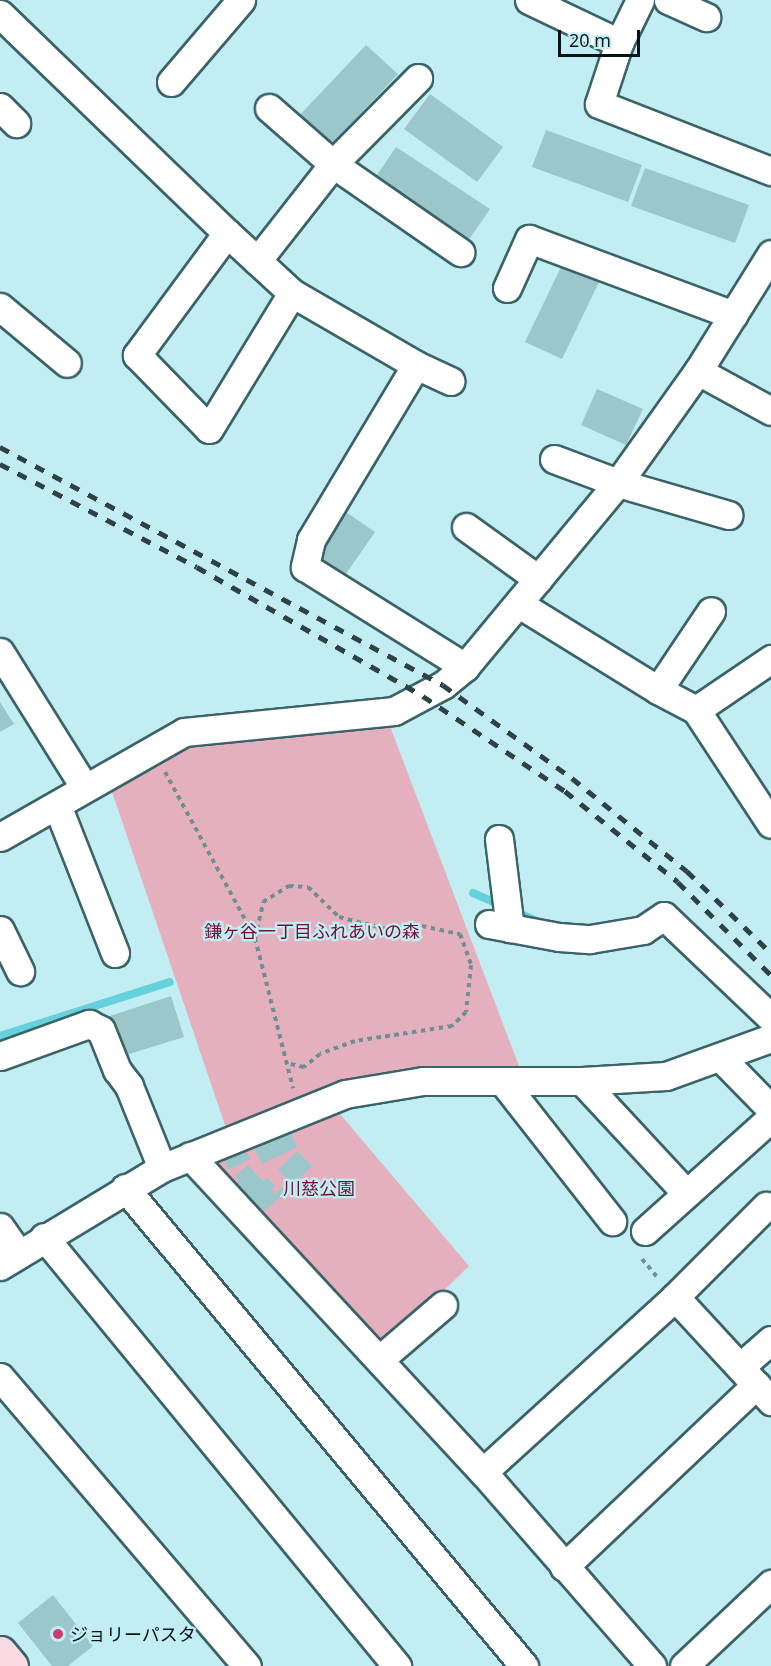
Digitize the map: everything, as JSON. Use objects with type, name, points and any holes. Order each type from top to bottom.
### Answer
[{"type":"main road","points":[[0,1653],[11,1666]]},
{"type":"street","points":[[171,82],[241,0]]},
{"type":"street","points":[[530,0],[619,43]]},
{"type":"street","points":[[640,0],[619,43],[599,104],[771,171]]},
{"type":"street","points":[[668,0],[706,17]]},
{"type":"street","points":[[0,14],[292,293],[416,365],[450,381]]},
{"type":"street","points":[[256,261],[333,164],[418,78]]},
{"type":"street","points":[[269,108],[333,164],[460,252]]},
{"type":"street","points":[[227,233],[136,355],[209,429],[292,293]]},
{"type":"street","points":[[507,288],[529,239],[733,315]]},
{"type":"street","points":[[0,837],[184,732],[394,711],[443,685],[465,667],[618,483],[698,371],[771,254]]},
{"type":"street","points":[[0,307],[67,363]]},
{"type":"street","points":[[416,365],[311,540],[305,567],[465,667]]},
{"type":"street","points":[[698,371],[771,411]]},
{"type":"street","points":[[554,459],[618,483],[728,515]]},
{"type":"street","points":[[466,527],[538,579]]},
{"type":"street","points":[[519,604],[658,690],[696,710],[771,824]]},
{"type":"street","points":[[658,690],[711,611]]},
{"type":"street","points":[[0,652],[85,788]]},
{"type":"street","points":[[696,710],[771,659]]},
{"type":"street","points":[[57,805],[115,953]]},
{"type":"street","points":[[499,839],[500,926],[590,939],[643,930],[664,916],[771,1018]]},
{"type":"street","points":[[0,930],[20,971]]},
{"type":"street","points":[[0,1056],[89,1024],[101,1030],[117,1070],[129,1086],[162,1168]]},
{"type":"street","points":[[0,1227],[9,1259],[162,1168],[345,1094],[423,1081],[582,1081],[666,1076],[771,1038]]},
{"type":"street","points":[[721,1058],[771,1109]]},
{"type":"street","points":[[582,1081],[686,1193]]},
{"type":"street","points":[[502,1082],[612,1221]]},
{"type":"street","points":[[645,1231],[771,1118]]},
{"type":"street","points":[[190,1156],[483,1472],[652,1666]]},
{"type":"street","points":[[125,1188],[524,1666]]},
{"type":"street","points":[[483,1472],[675,1296],[766,1206]]},
{"type":"street","points":[[44,1237],[397,1666]]},
{"type":"street","points":[[675,1296],[756,1384]]},
{"type":"street","points":[[380,1359],[443,1305]]},
{"type":"street","points":[[564,1567],[756,1384],[771,1340]]},
{"type":"street","points":[[0,1377],[247,1666]]},
{"type":"street","points":[[684,1666],[771,1584]]},
{"type":"path","points":[[153,749],[255,938],[299,1112]]},
{"type":"path","points":[[255,938],[263,902],[289,886],[308,887],[339,917],[386,928],[422,926],[460,934],[471,965],[466,1012],[452,1026],[355,1041],[320,1054],[304,1067],[286,1063]]},
{"type":"green space","name":"鎌ヶ谷一丁目ふれあいの森","points":[[388,721],[522,1074],[446,1073],[228,1134],[109,783],[184,741]]},
{"type":"green space","name":"川慈公園","points":[[334,1107],[469,1266],[382,1351],[215,1169],[216,1158]]},
{"type":"building","points":[[366,45],[398,74],[330,146],[298,117]]},
{"type":"building","points":[[430,94],[503,147],[477,182],[404,129]]},
{"type":"building","points":[[546,130],[642,165],[628,202],[532,167]]},
{"type":"building","points":[[396,147],[490,209],[468,241],[375,178]]},
{"type":"building","points":[[645,168],[749,205],[735,243],[631,206]]},
{"type":"building","points":[[562,265],[599,282],[562,359],[525,342]]},
{"type":"building","points":[[597,389],[643,409],[626,445],[581,425]]},
{"type":"building","points":[[346,512],[375,532],[343,578],[314,558]]},
{"type":"building","points":[[0,702],[14,724],[0,732]]},
{"type":"building","points":[[171,996],[184,1037],[123,1056],[110,1016]]},
{"type":"building","points":[[289,1130],[297,1147],[262,1164],[254,1148]]},
{"type":"building","points":[[245,1150],[250,1159],[229,1170],[224,1160]]},
{"type":"building","points":[[297,1151],[312,1166],[293,1185],[278,1170]]},
{"type":"building","points":[[248,1165],[263,1181],[267,1177],[275,1186],[271,1189],[275,1194],[282,1187],[286,1192],[262,1213],[236,1184],[239,1180],[235,1176]]},
{"type":"building","points":[[53,1595],[93,1646],[68,1666],[52,1666],[18,1623]]},
{"type":"waterway","points":[[473,893],[539,922]]},
{"type":"waterway","points":[[0,1036],[170,982]]},
{"type":"railway","points":[[0,447],[443,685],[572,778],[687,871],[771,953]]},
{"type":"railway","points":[[0,464],[197,567],[423,696],[565,791],[678,882],[771,975]]},
{"type":"place","name":"ジョリーパスタ","points":[[58,1634]]}]
